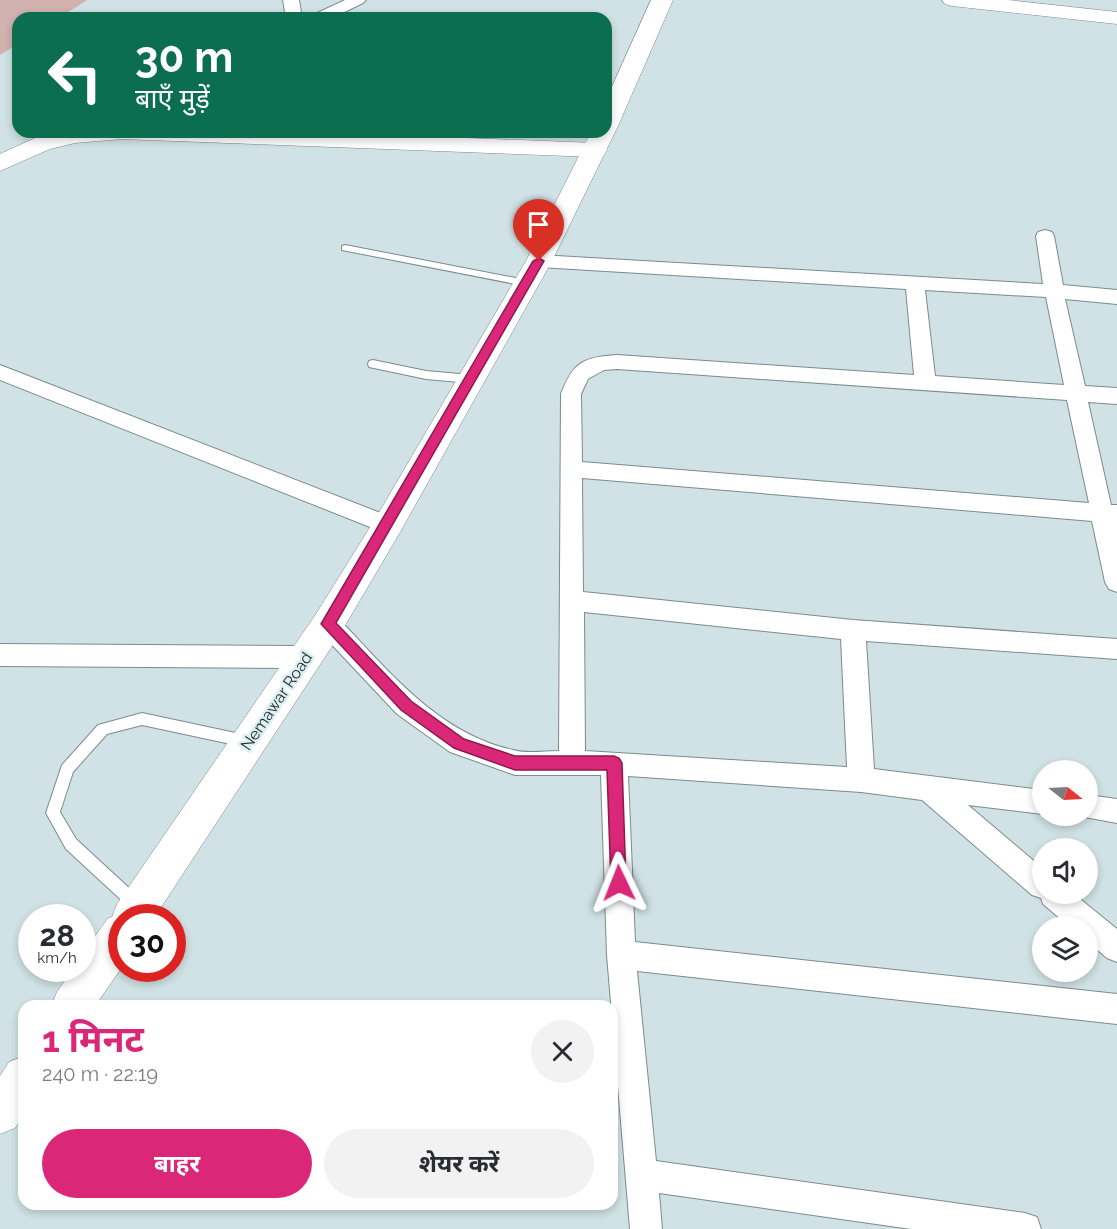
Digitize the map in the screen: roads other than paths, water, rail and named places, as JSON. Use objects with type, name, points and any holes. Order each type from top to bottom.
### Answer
[{"type":"main road","name":"Nemawar Road","points":[[612,111],[662,0]]},
{"type":"main road","points":[[0,163],[43,143],[66,138]]},
{"type":"main road","name":"Nemawar Road","points":[[140,904],[328,624],[388,525],[532,272],[600,138]]},
{"type":"main road","name":"Nemawar Road","points":[[75,1000],[108,951]]},
{"type":"main road","points":[[0,1113],[18,1086]]},
{"type":"street","points":[[332,12],[358,0]]},
{"type":"street","points":[[952,0],[1117,18]]},
{"type":"street","points":[[1045,236],[1054,291],[1109,513],[1117,582]]},
{"type":"street","points":[[532,272],[915,283],[1117,297]]},
{"type":"street","points":[[915,283],[925,383]]},
{"type":"street","points":[[572,762],[571,394],[579,374],[600,363],[617,362],[1117,396]]},
{"type":"street","points":[[0,372],[388,525]]},
{"type":"street","points":[[570,469],[1109,513]]},
{"type":"street","points":[[573,601],[853,630],[1117,649]]},
{"type":"street","points":[[328,624],[406,705],[459,744],[515,763],[614,763],[861,780],[1032,801]]},
{"type":"street","points":[[853,630],[861,780]]},
{"type":"street","points":[[0,656],[306,657]]},
{"type":"street","points":[[614,763],[621,955],[643,1175],[646,1229]]},
{"type":"street","points":[[929,789],[1032,877]]},
{"type":"street","points":[[1098,808],[1117,811]]},
{"type":"street","points":[[1065,904],[1117,948]]},
{"type":"street","points":[[621,955],[1117,1009]]},
{"type":"street","points":[[643,1175],[1025,1229]]},
{"type":"lane","points":[[345,248],[532,272]]},
{"type":"lane","points":[[373,364],[426,375],[471,379]]},
{"type":"lane","points":[[118,904],[71,844],[53,813],[67,769],[103,729],[142,719],[249,741]]}]
